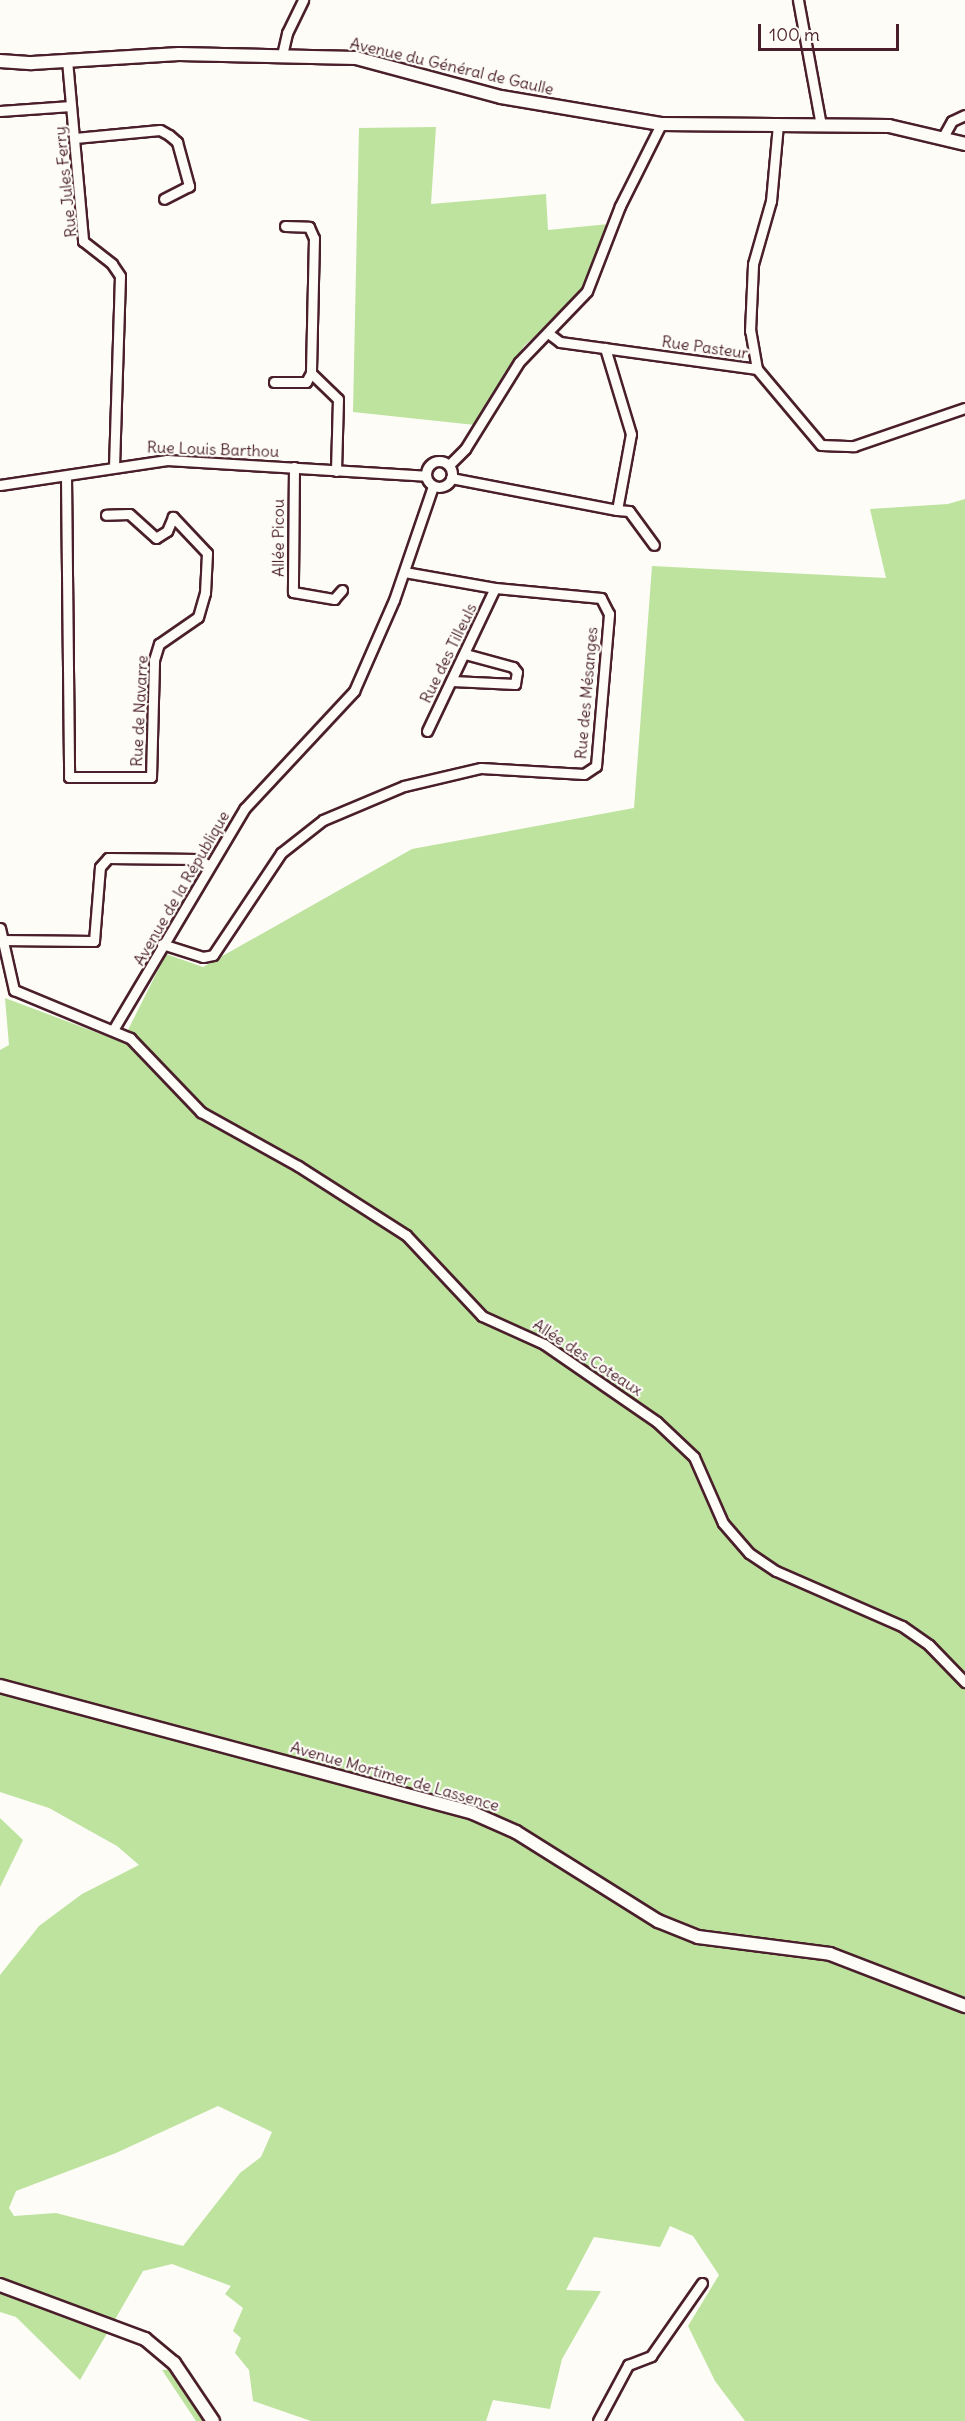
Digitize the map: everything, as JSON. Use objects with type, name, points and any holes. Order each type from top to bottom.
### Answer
[{"type":"street","points":[[282,55],[286,33],[303,0]]},
{"type":"street","points":[[798,0],[821,125]]},
{"type":"street","name":"Avenue du Général de Gaulle","points":[[0,60],[67,60],[179,54],[356,58],[501,97],[661,124],[889,126],[943,136],[965,144]]},
{"type":"street","name":"Rue Jules Ferry","points":[[67,60],[83,241],[112,264],[120,276],[114,467]]},
{"type":"street","points":[[0,111],[71,106]]},
{"type":"street","points":[[943,136],[952,121],[965,115]]},
{"type":"street","points":[[448,465],[465,449],[519,362],[587,291],[620,206],[661,124]]},
{"type":"street","points":[[757,369],[750,331],[753,264],[771,201],[778,124]]},
{"type":"street","points":[[75,138],[160,130],[169,135],[177,142],[189,186],[164,198]]},
{"type":"street","points":[[274,382],[306,382],[310,373],[314,238],[309,227],[285,226]]},
{"type":"street","name":"Rue Pasteur","points":[[548,333],[560,342],[757,369],[821,445],[854,446],[965,408]]},
{"type":"street","points":[[605,348],[631,434],[617,510]]},
{"type":"street","points":[[310,373],[324,381],[338,399],[336,471]]},
{"type":"street","name":"Rue Louis Barthou","points":[[0,485],[66,477],[114,467],[167,460],[426,476]]},
{"type":"street","points":[[448,465],[434,463],[426,476],[434,486],[446,485],[452,478]]},
{"type":"street","points":[[448,465],[452,478]]},
{"type":"street","name":"Allée Picou","points":[[294,467],[293,592],[334,599],[342,590]]},
{"type":"street","name":"Rue de Navarre","points":[[66,477],[69,777],[151,777],[154,660],[159,644],[198,617],[205,593],[207,554],[173,517],[167,531],[156,538],[129,514],[106,515]]},
{"type":"street","points":[[452,478],[629,511],[654,545]]},
{"type":"street","name":"Avenue de la République","points":[[113,1030],[128,1010],[162,944],[208,865],[245,808],[354,691],[404,572],[434,486]]},
{"type":"street","name":"Rue des Mésanges","points":[[162,944],[203,957],[213,954],[281,853],[323,820],[384,795],[481,768],[584,774],[596,766],[609,614],[601,598],[495,588],[404,572]]},
{"type":"street","name":"Rue des Tilleuls","points":[[427,731],[495,588]]},
{"type":"street","points":[[452,681],[515,684],[517,672],[513,667],[465,654]]},
{"type":"street","points":[[0,928],[1,940],[94,940],[100,867],[108,858],[198,859],[208,865]]},
{"type":"street","name":"Allée des Coteaux","points":[[1,940],[14,990],[130,1038],[201,1112],[298,1166],[405,1235],[482,1316],[544,1344],[657,1422],[694,1456],[723,1523],[749,1553],[776,1570],[902,1626],[929,1645],[965,1682]]},
{"type":"street","name":"Avenue Mortimer de Lassence","points":[[0,1686],[473,1813],[516,1832],[658,1921],[698,1937],[830,1954],[965,2006]]},
{"type":"street","points":[[598,2421],[628,2365],[651,2356],[702,2283]]},
{"type":"street","points":[[0,2285],[145,2339],[174,2363],[213,2421]]},
{"type":"green space","points":[[436,127],[431,204],[546,194],[548,230],[609,224],[586,289],[524,346],[475,425],[353,412],[359,128]]},
{"type":"green space","points":[[965,499],[965,2421],[745,2421],[715,2381],[688,2326],[719,2275],[693,2236],[670,2226],[660,2247],[594,2237],[566,2290],[601,2291],[562,2359],[550,2409],[493,2400],[486,2421],[311,2421],[253,2401],[249,2370],[235,2353],[241,2338],[233,2331],[243,2308],[225,2294],[231,2286],[172,2264],[143,2271],[80,2380],[16,2317],[0,2312],[0,1975],[39,1926],[82,1894],[139,1865],[117,1846],[49,1808],[0,1792],[0,1050],[9,1045],[5,998],[122,1042],[166,954],[203,967],[412,849],[634,808],[652,566],[886,578],[870,509],[948,504]],"holes":[[[218,2106],[272,2132],[261,2157],[240,2173],[183,2246],[56,2213],[14,2216],[9,2208],[16,2191],[116,2153]]]},
{"type":"green space","points":[[0,1818],[23,1840],[0,1887]]},
{"type":"green space","points":[[189,2369],[220,2421],[196,2421],[162,2370]]}]
